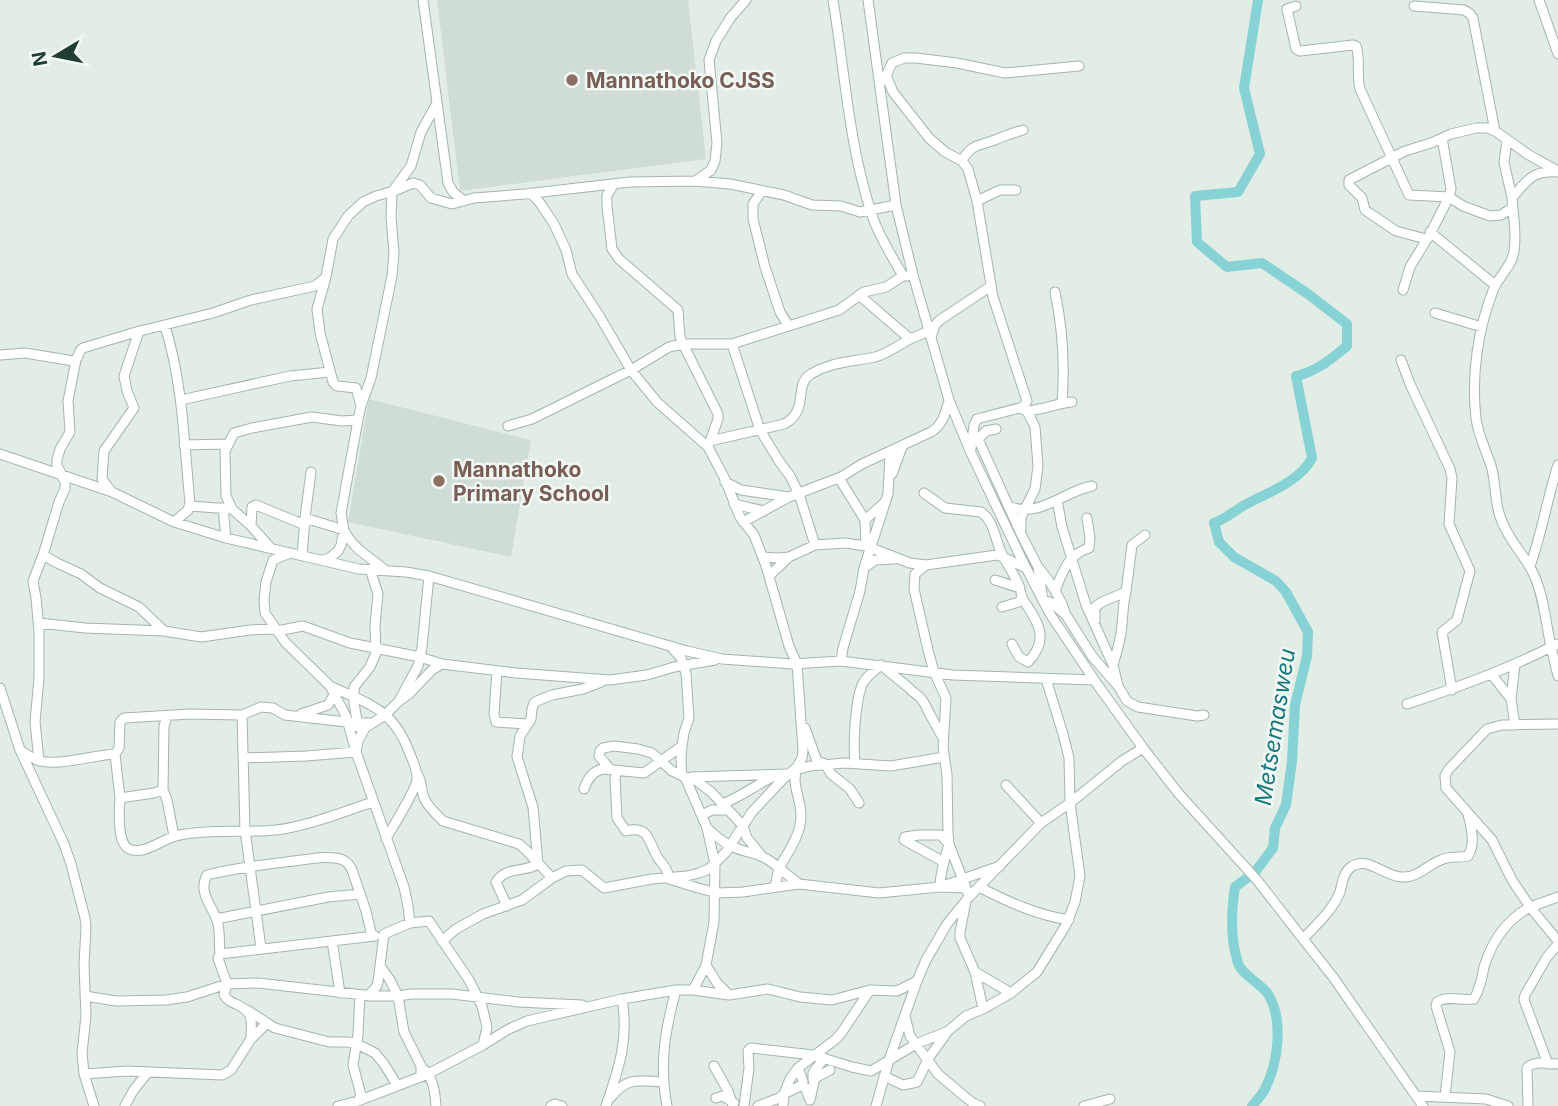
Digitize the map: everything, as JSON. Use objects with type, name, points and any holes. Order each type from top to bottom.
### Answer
[{"type":"street","points":[[423,0],[448,183],[453,192],[464,201]]},
{"type":"street","points":[[695,181],[711,170],[718,143],[709,60],[716,41],[746,0]]},
{"type":"street","points":[[833,0],[850,125],[874,221],[908,276],[971,453],[1050,614],[1143,748],[1257,880],[1339,985],[1423,1106]]},
{"type":"street","points":[[868,0],[908,276]]},
{"type":"street","points":[[1539,0],[1558,54]]},
{"type":"street","points":[[1296,6],[1287,9],[1296,49],[1300,51],[1356,46],[1360,89],[1409,195],[1449,197],[1469,209],[1490,216],[1501,215],[1524,183],[1535,174],[1558,171]]},
{"type":"street","points":[[1414,6],[1464,10],[1473,18],[1495,131]]},
{"type":"street","points":[[880,89],[892,63],[904,58],[957,63],[1001,73],[1079,66]]},
{"type":"street","points":[[886,75],[893,92],[929,138],[945,152],[962,161],[968,169],[977,201],[996,310],[1027,401],[1023,409]]},
{"type":"street","points":[[385,570],[348,540],[341,513],[361,406],[371,379],[392,276],[392,192],[411,166],[421,132],[437,103]]},
{"type":"street","points":[[1495,285],[1429,235],[1396,231],[1365,210],[1362,198],[1349,184],[1349,180],[1392,157],[1466,129],[1488,128],[1558,171]]},
{"type":"street","points":[[962,161],[967,153],[979,144],[1023,130]]},
{"type":"street","points":[[1403,290],[1410,267],[1451,190],[1442,138]]},
{"type":"street","points":[[1507,140],[1504,162],[1512,203],[1515,250],[1511,262],[1495,285],[1482,327],[1476,373],[1476,418],[1491,467],[1500,518],[1536,577],[1555,645],[1558,676]]},
{"type":"street","points":[[361,406],[356,388],[337,386],[333,382],[320,333],[317,309],[332,239],[348,216],[363,202],[376,196],[416,183],[435,200],[452,204],[474,198],[631,182],[695,181],[730,184],[783,195],[812,205],[841,206],[860,212],[896,205]]},
{"type":"street","points":[[614,184],[607,198],[612,249],[619,259],[675,306],[679,314],[680,337],[718,414],[709,444]]},
{"type":"street","points":[[977,201],[1000,190],[1016,190]]},
{"type":"street","points":[[762,191],[753,204],[753,219],[765,267],[780,312],[788,325]]},
{"type":"street","points":[[442,940],[483,914],[531,895],[552,878],[566,871],[578,870],[586,873],[604,888],[699,873],[715,864],[752,812],[790,771],[803,751],[797,664],[754,535],[743,522],[734,504],[709,444],[657,402],[631,370],[572,274],[566,250],[554,224],[531,193]]},
{"type":"street","points":[[508,426],[532,418],[631,370],[669,347],[683,344],[732,344],[839,310],[869,290],[908,276]]},
{"type":"street","points":[[39,761],[35,722],[39,678],[39,623],[33,581],[65,489],[57,460],[70,432],[68,398],[80,349],[251,300],[315,286],[326,277]]},
{"type":"street","points":[[709,444],[792,421],[799,407],[804,382],[809,375],[839,362],[879,356],[909,339],[930,334],[940,320],[991,286]]},
{"type":"street","points":[[1055,292],[1063,345],[1062,403]]},
{"type":"street","points":[[859,295],[909,339]]},
{"type":"street","points":[[1435,313],[1482,327]]},
{"type":"street","points":[[165,326],[174,354],[181,400],[190,506],[174,522]]},
{"type":"street","points":[[112,492],[102,479],[104,450],[134,408],[124,376],[139,331]]},
{"type":"street","points":[[732,344],[760,430],[792,480],[794,496],[815,545]]},
{"type":"street","points":[[0,355],[25,354],[76,360]]},
{"type":"street","points":[[1401,360],[1450,469],[1452,478],[1449,524],[1470,571],[1457,620],[1442,632],[1452,690]]},
{"type":"street","points":[[181,400],[290,376],[330,372]]},
{"type":"street","points":[[743,522],[939,428],[950,400]]},
{"type":"street","points":[[971,453],[977,419],[1023,409],[1038,411],[1072,401]]},
{"type":"street","points":[[1021,534],[1021,517],[1035,489],[1038,466],[1035,427],[1023,409]]},
{"type":"street","points":[[226,538],[228,508],[225,451],[237,432],[312,417],[358,420]]},
{"type":"street","points":[[975,440],[986,431],[996,429]]},
{"type":"street","points":[[975,440],[1038,567],[1046,576],[1066,615]]},
{"type":"street","points":[[184,444],[228,444]]},
{"type":"street","points":[[841,661],[860,591],[868,547],[902,447]]},
{"type":"street","points":[[890,453],[890,480]]},
{"type":"street","points":[[0,454],[112,492],[174,522],[226,538],[359,569],[429,576],[670,647],[722,659],[797,664],[841,661],[953,675],[1094,680]]},
{"type":"street","points":[[1530,566],[1558,465]]},
{"type":"street","points":[[298,554],[312,472]]},
{"type":"street","points":[[839,478],[865,520],[868,547]]},
{"type":"street","points":[[792,480],[816,488]]},
{"type":"street","points":[[65,489],[79,481]]},
{"type":"street","points":[[725,482],[741,491],[794,496]]},
{"type":"street","points":[[1008,506],[1017,509],[1044,507],[1076,490],[1092,486]]},
{"type":"street","points":[[924,493],[945,508],[981,512],[986,515],[1003,556],[1016,576],[1022,598],[1037,620],[1040,635],[1036,653],[1028,662],[1018,657],[1012,644]]},
{"type":"street","points":[[1057,500],[1062,527],[1086,605],[1113,664],[1118,686]]},
{"type":"street","points":[[865,520],[885,502]]},
{"type":"street","points":[[734,504],[764,511]]},
{"type":"street","points":[[251,526],[252,507],[256,505],[276,515],[344,530]]},
{"type":"street","points":[[190,506],[228,508],[251,526],[271,548],[273,560],[264,600],[265,613],[285,642],[332,691],[347,722],[404,887],[410,923]]},
{"type":"street","points":[[1055,592],[1072,557],[1089,548],[1087,518]]},
{"type":"street","points":[[322,561],[338,551],[344,530]]},
{"type":"street","points":[[1113,664],[1119,645],[1132,545],[1144,535]]},
{"type":"street","points":[[769,576],[789,557],[815,545],[845,543],[868,547],[910,563],[926,565],[992,555],[1003,556],[1026,568]]},
{"type":"street","points":[[273,560],[284,555],[298,554]]},
{"type":"street","points":[[43,555],[139,607],[164,631]]},
{"type":"street","points":[[763,556],[789,557]]},
{"type":"street","points":[[864,568],[874,560],[898,558]]},
{"type":"street","points":[[926,565],[915,574],[914,589],[934,672],[946,698]]},
{"type":"street","points":[[1038,567],[1043,600]]},
{"type":"street","points":[[356,752],[358,723],[354,687],[370,667],[376,648],[378,594],[370,569]]},
{"type":"street","points":[[399,701],[420,657],[429,576]]},
{"type":"street","points":[[995,580],[1020,588]]},
{"type":"street","points":[[1095,623],[1095,607],[1126,592]]},
{"type":"street","points":[[1002,607],[1019,602],[1022,598]]},
{"type":"street","points":[[1043,600],[1052,603],[1066,615],[1127,701],[1138,708],[1204,715]]},
{"type":"street","points":[[39,623],[75,628],[164,631],[201,637],[303,626],[350,643],[442,664],[606,680],[647,675],[722,659]]},
{"type":"street","points":[[1407,704],[1515,666],[1555,645]]},
{"type":"street","points":[[670,647],[684,665],[689,718],[682,746],[683,776],[707,828],[715,864],[714,922],[706,965],[693,990]]},
{"type":"street","points":[[855,763],[855,728],[863,684],[862,663]]},
{"type":"street","points":[[358,741],[371,723],[414,691],[432,670],[442,664]]},
{"type":"street","points":[[863,684],[881,665]]},
{"type":"street","points":[[881,665],[925,703],[943,738]]},
{"type":"street","points":[[1515,666],[1511,699],[1515,725]]},
{"type":"street","points":[[497,671],[494,715],[496,722],[527,724]]},
{"type":"street","points":[[953,675],[946,698],[943,738],[947,775],[947,823],[949,844],[967,895],[960,938],[975,972],[983,1009]]},
{"type":"street","points":[[1492,675],[1511,699]]},
{"type":"street","points":[[884,1076],[903,1085],[917,1083],[928,1059],[948,1031],[965,1016],[983,1009],[1027,982],[1042,966],[1069,920],[1080,876],[1070,803],[1069,758],[1046,679]]},
{"type":"street","points":[[538,864],[533,807],[517,757],[520,736],[531,719],[534,703],[537,701],[606,680]]},
{"type":"street","points":[[0,688],[20,750],[64,844],[80,896],[86,927],[86,1016],[82,1053],[84,1074],[94,1106]]},
{"type":"street","points":[[332,691],[363,700],[396,726],[404,738],[422,782],[423,794],[433,812],[443,821],[519,844],[552,878]]},
{"type":"street","points":[[296,716],[328,705],[332,691]]},
{"type":"street","points":[[371,723],[285,715],[273,708],[261,707],[242,715],[190,714],[124,718],[121,720],[119,748],[115,754],[122,841],[132,850],[140,850],[174,836],[289,827],[373,802]]},
{"type":"street","points":[[242,715],[245,830],[261,948]]},
{"type":"street","points":[[167,717],[163,726],[163,790],[174,836]]},
{"type":"street","points":[[802,720],[817,761],[825,764],[831,774],[850,789],[859,803]]},
{"type":"street","points":[[1528,1106],[1527,1068],[1533,1063],[1553,1064],[1524,1000],[1547,957],[1558,943],[1512,880],[1492,840],[1447,788],[1445,776],[1487,729],[1558,724]]},
{"type":"street","points":[[669,879],[646,834],[639,829],[626,831],[617,818],[613,770],[599,756],[600,751],[608,746],[647,751],[683,776],[697,781],[743,826],[747,838],[761,855],[799,884]]},
{"type":"street","points":[[584,789],[589,777],[597,770],[644,773],[682,746]]},
{"type":"street","points":[[876,1106],[917,981],[934,944],[967,895],[979,887],[1041,823],[1143,748]]},
{"type":"street","points":[[20,750],[39,761],[63,762],[115,754]]},
{"type":"street","points":[[243,758],[306,757],[356,752]]},
{"type":"street","points":[[683,776],[790,771],[825,764],[891,766],[944,757]]},
{"type":"street","points":[[386,839],[414,790],[416,771]]},
{"type":"street","points":[[702,815],[725,807],[758,784],[790,771]]},
{"type":"street","points":[[775,887],[779,868],[800,828],[801,813],[790,771]]},
{"type":"street","points":[[1006,785],[1041,823]]},
{"type":"street","points":[[120,798],[163,790]]},
{"type":"street","points":[[1303,939],[1333,905],[1345,875],[1353,866],[1365,864],[1391,876],[1403,877],[1413,876],[1440,860],[1468,856],[1473,844],[1467,812]]},
{"type":"street","points":[[707,828],[730,846],[761,855]]},
{"type":"street","points":[[944,862],[904,840],[905,837],[919,835],[941,835],[949,844]]},
{"type":"street","points":[[940,887],[949,844]]},
{"type":"street","points":[[372,936],[349,864],[336,858],[227,870],[205,877],[204,894],[219,928],[218,958],[227,984],[223,992],[227,999],[275,1028],[329,1042],[357,1044],[376,1053],[397,1085]]},
{"type":"street","points":[[507,906],[496,882],[501,875],[516,869],[532,868],[538,864]]},
{"type":"street","points":[[669,879],[714,892],[743,892],[799,884],[879,893],[940,887],[1000,866]]},
{"type":"street","points":[[940,887],[967,895]]},
{"type":"street","points":[[979,887],[1031,910],[1069,920]]},
{"type":"street","points":[[216,919],[328,897],[360,894]]},
{"type":"street","points":[[1445,1096],[1450,1052],[1437,1002],[1439,999],[1474,999],[1494,941],[1513,918],[1530,907],[1558,897]]},
{"type":"street","points":[[220,954],[372,936],[410,923],[429,921],[469,980],[482,1006],[487,1027],[483,1045]]},
{"type":"street","points":[[358,1101],[361,1095],[353,1065],[364,996],[377,986],[384,934]]},
{"type":"street","points":[[332,941],[340,993]]},
{"type":"street","points":[[380,965],[398,996],[405,1035],[434,1088],[436,1106]]},
{"type":"street","points":[[706,965],[717,983],[729,995]]},
{"type":"street","points":[[975,972],[1012,993]]},
{"type":"street","points":[[338,1106],[397,1085],[527,1021],[622,999],[676,990],[729,995],[768,989],[800,997],[832,1000],[870,990],[897,991],[917,981]]},
{"type":"street","points":[[85,996],[116,1001],[166,1000],[187,997],[227,984],[258,982],[364,996],[477,996],[518,1003],[592,1006]]},
{"type":"street","points":[[667,1106],[663,1053],[676,990]]},
{"type":"street","points":[[783,1106],[784,1094],[798,1068],[836,1039],[870,990]]},
{"type":"street","points":[[609,1103],[625,1032],[622,999]]},
{"type":"street","points":[[247,1010],[251,1018],[251,1039]]},
{"type":"street","points":[[905,1015],[910,1036],[938,1074],[980,1106]]},
{"type":"street","points":[[84,1074],[148,1072],[222,1075],[227,1073],[251,1039],[267,1023]]},
{"type":"street","points":[[744,1106],[749,1049],[813,1055],[867,1071],[875,1070],[916,1044],[948,1031]]},
{"type":"street","points":[[798,1068],[802,1085],[810,1100],[813,1073],[824,1058]]},
{"type":"street","points":[[714,1066],[734,1105]]},
{"type":"street","points":[[618,1068],[629,1081]]},
{"type":"street","points":[[813,1080],[830,1070]]},
{"type":"street","points":[[125,1106],[148,1072]]},
{"type":"street","points":[[609,1103],[617,1090],[629,1081],[664,1082]]},
{"type":"street","points":[[763,1105],[802,1085]]},
{"type":"street","points":[[716,1098],[723,1096],[734,1105]]},
{"type":"street","points":[[1416,1096],[1486,1099],[1508,1106]]},
{"type":"street","points":[[1084,1106],[1110,1099]]},
{"type":"street","points":[[551,1106],[562,1106]]},
{"type":"shaded area","name":"Mannathoko CJSS","points":[[437,0],[688,0],[706,159],[460,191]]},
{"type":"shaded area","name":"Mannathoko Primary School","points":[[369,399],[531,440],[511,557],[348,522]]},
{"type":"waterway","name":"Metsemasweu","points":[[1252,1106],[1270,1079],[1278,1029],[1268,994],[1243,971],[1235,954],[1232,935],[1235,887],[1255,872],[1273,848],[1275,828],[1286,805],[1295,705],[1307,656],[1308,632],[1286,592],[1276,581],[1234,557],[1219,542],[1214,523],[1291,481],[1306,467],[1312,458],[1296,376],[1317,368],[1347,346],[1347,324],[1308,294],[1262,263],[1227,267],[1197,242],[1195,196],[1238,192],[1260,154],[1244,88],[1258,0]]},
{"type":"place","name":"Mannathoko CJSS","points":[[572,80]]},
{"type":"place","name":"Mannathoko Primary School","points":[[439,481]]}]
